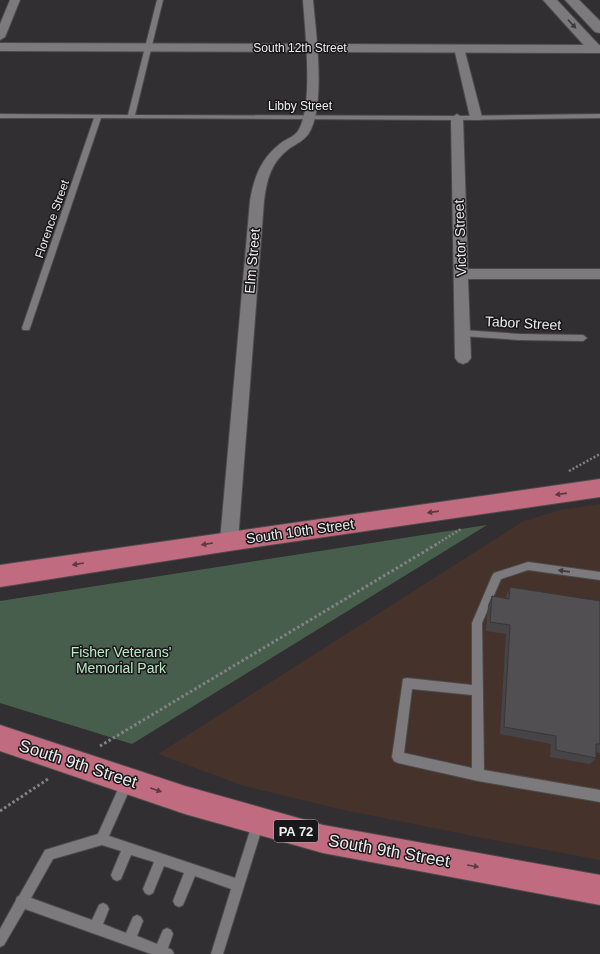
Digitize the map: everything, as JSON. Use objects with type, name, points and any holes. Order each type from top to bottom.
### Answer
[{"type":"highway","name":"South 10th Street","points":[[0,576],[229,540],[600,488]]},
{"type":"highway","name":"South 9th Street","points":[[0,738],[185,800],[323,839],[600,890]]},
{"type":"main road","points":[[550,0],[598,49]]},
{"type":"main road","points":[[572,0],[600,28]]},
{"type":"main road","name":"South 12th Street","points":[[0,47],[598,49]]},
{"type":"street","points":[[0,37],[14,0]]},
{"type":"street","name":"Elm Street","points":[[229,540],[257,201],[261,174],[272,157],[303,134],[310,117],[312,48],[308,0]]},
{"type":"street","points":[[459,48],[476,117]]},
{"type":"street","name":"Victor Street","points":[[456,118],[463,358]]},
{"type":"street","points":[[461,274],[600,274]]},
{"type":"lane","points":[[131,118],[136,92],[149,47],[160,0]]},
{"type":"lane","name":"Libby Street","points":[[0,116],[131,118],[456,118],[600,116]]},
{"type":"lane","name":"Florence Street","points":[[26,328],[98,117]]},
{"type":"lane","name":"Tabor Street","points":[[462,333],[519,337],[583,338]]},
{"type":"lane","points":[[478,775],[477,622],[497,576],[528,566],[600,576]]},
{"type":"lane","points":[[478,691],[407,683],[398,757],[478,775],[600,796]]},
{"type":"lane","points":[[102,839],[128,780]]},
{"type":"lane","points":[[217,954],[258,821]]},
{"type":"lane","points":[[0,941],[21,901],[49,854],[102,839],[238,885]]},
{"type":"lane","points":[[117,875],[128,848]]},
{"type":"lane","points":[[149,889],[161,859]]},
{"type":"lane","points":[[179,901],[192,870]]},
{"type":"lane","points":[[21,901],[164,953],[167,934]]},
{"type":"lane","points":[[95,927],[103,909]]},
{"type":"lane","points":[[129,940],[136,921]]},
{"type":"path","points":[[566,472],[600,454]]},
{"type":"path","points":[[0,811],[73,762],[468,525]]},
{"type":"shaded area","points":[[600,504],[600,860],[334,808],[241,785],[158,754],[522,522],[559,510]]},
{"type":"green space","name":"Fisher Veterans' Memorial Park","points":[[487,525],[132,744],[0,703],[0,601]]},
{"type":"building","points":[[510,587],[600,601],[600,744],[596,744],[596,758],[556,750],[556,736],[504,727],[510,625],[490,622],[492,596],[509,599]]}]
